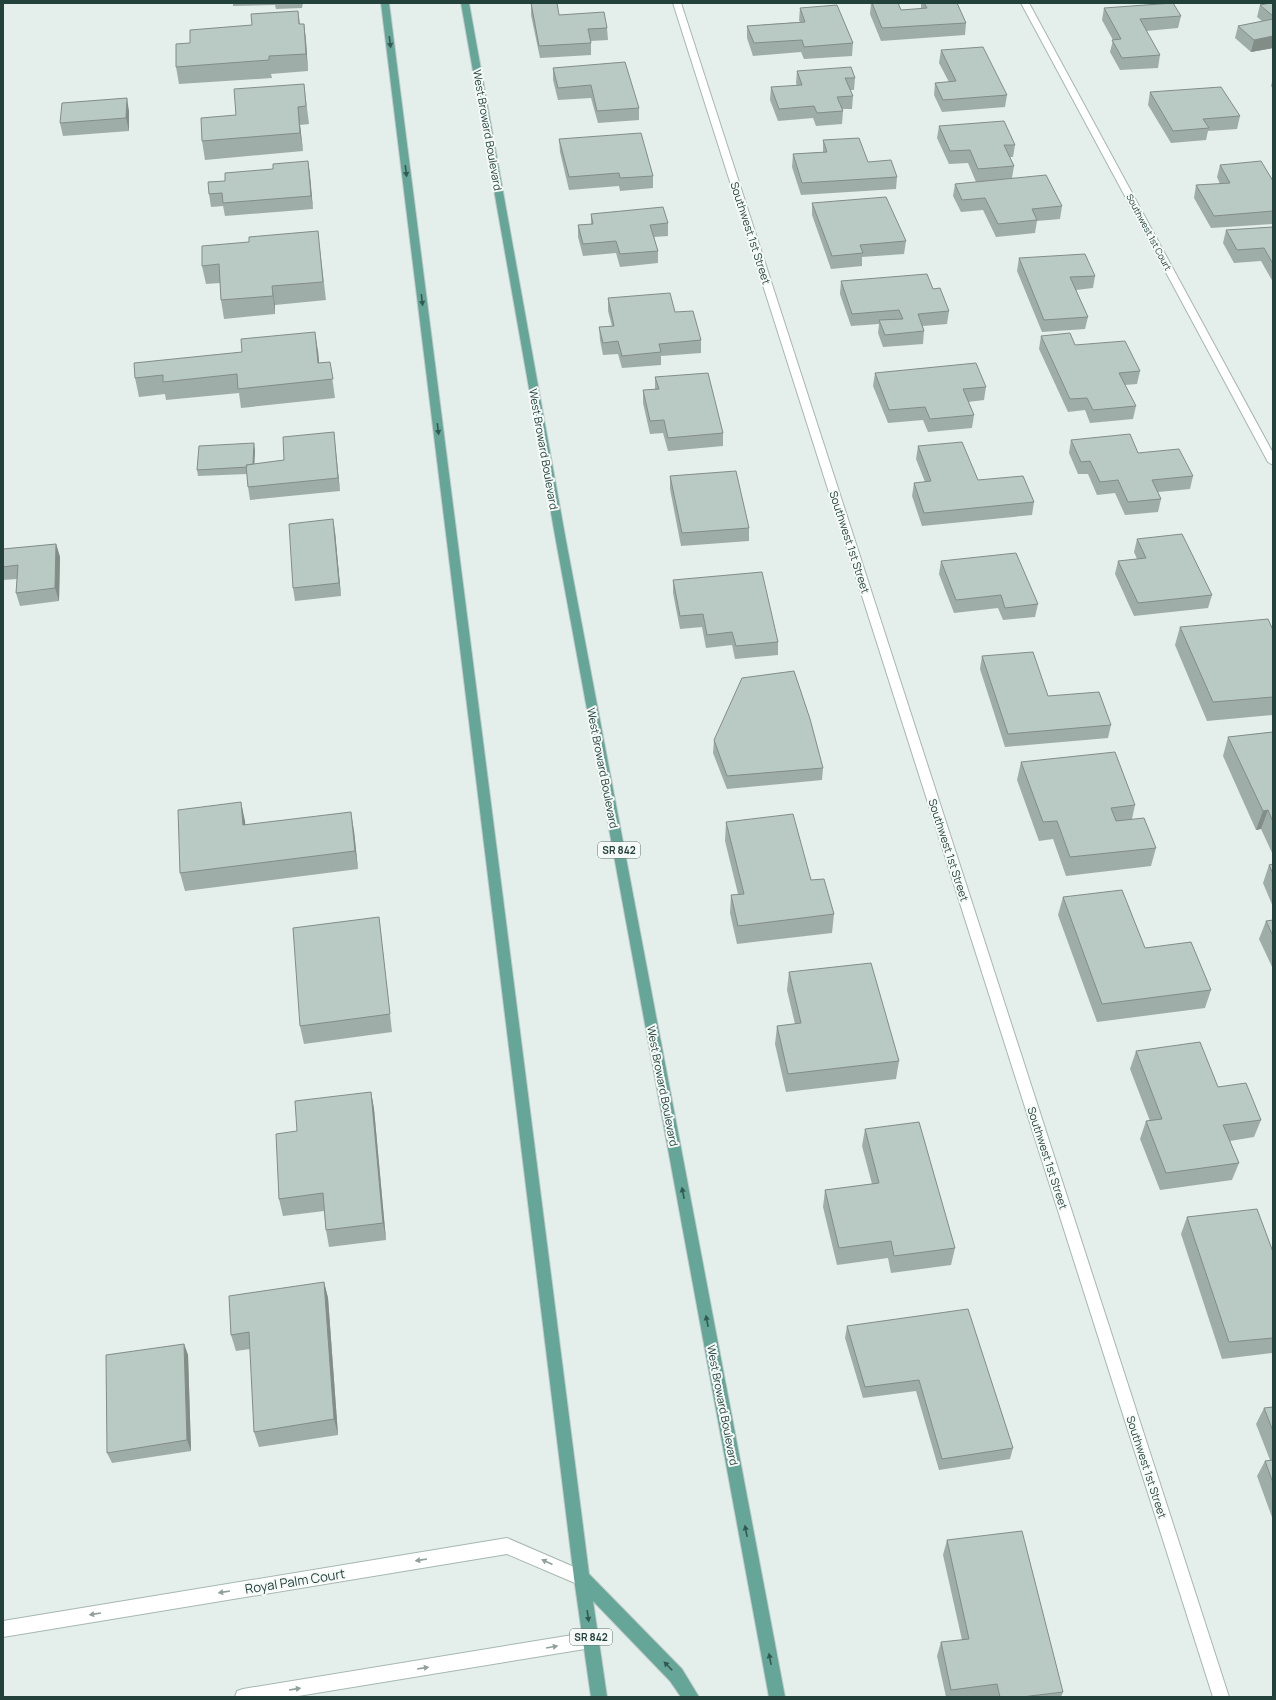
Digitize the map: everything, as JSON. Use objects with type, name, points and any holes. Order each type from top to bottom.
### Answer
[{"type":"main road","name":"SR 842","points":[[385,3],[582,1578],[599,1697]]},
{"type":"main road","name":"West Broward Boulevard","points":[[465,3],[562,549],[778,1697]]},
{"type":"main road","points":[[582,1578],[676,1675],[691,1697]]},
{"type":"street","name":"Southwest 1st Street","points":[[677,3],[1221,1697]]},
{"type":"street","name":"Southwest 1st Court","points":[[1026,3],[1273,462]]},
{"type":"street","name":"Royal Palm Court","points":[[3,1629],[507,1546],[582,1578]]},
{"type":"street","points":[[243,1697],[591,1640]]},
{"type":"building","points":[[531,3],[557,3],[559,15],[604,12],[607,28],[588,29],[591,43],[539,46]]},
{"type":"building","points":[[872,3],[898,3],[901,10],[927,8],[924,3],[957,3],[966,23],[882,28]]},
{"type":"building","points":[[1173,3],[1181,16],[1140,19],[1160,55],[1122,58],[1112,40],[1121,39],[1104,8]]},
{"type":"building","points":[[1273,3],[1273,16],[1260,5]]},
{"type":"building","points":[[837,5],[853,43],[804,47],[802,40],[754,43],[747,26],[805,22],[800,8]]},
{"type":"building","points":[[298,11],[299,24],[304,24],[306,54],[269,56],[269,60],[176,67],[176,44],[190,43],[190,30],[252,25],[251,14]]},
{"type":"building","points":[[1273,19],[1273,36],[1254,40],[1238,26]]},
{"type":"building","points":[[983,47],[1007,95],[943,100],[935,83],[956,81],[941,50]]},
{"type":"building","points":[[625,62],[639,108],[597,111],[591,85],[558,88],[553,68]]},
{"type":"building","points":[[851,67],[855,78],[845,78],[853,96],[837,97],[843,111],[817,113],[814,106],[779,109],[771,87],[802,85],[797,71]]},
{"type":"building","points":[[304,84],[306,106],[298,107],[300,133],[202,141],[201,118],[236,115],[234,89]]},
{"type":"building","points":[[1221,87],[1240,116],[1203,119],[1209,128],[1173,131],[1150,92]]},
{"type":"building","points":[[127,98],[126,118],[60,123],[62,103]]},
{"type":"building","points":[[1004,121],[1015,145],[1004,145],[1014,166],[978,169],[970,150],[950,151],[939,126]]},
{"type":"building","points":[[641,133],[653,176],[620,178],[619,173],[569,177],[559,139]]},
{"type":"building","points":[[859,138],[868,162],[891,160],[897,177],[802,183],[793,154],[827,152],[823,140]]},
{"type":"building","points":[[308,161],[311,196],[223,203],[222,193],[209,194],[208,182],[225,181],[225,173],[273,169],[273,164]]},
{"type":"building","points":[[1261,161],[1273,181],[1273,211],[1214,216],[1196,185],[1230,183],[1220,165]]},
{"type":"building","points":[[1046,175],[1062,206],[1032,209],[1037,220],[998,224],[985,198],[962,200],[955,184]]},
{"type":"building","points":[[886,197],[906,241],[860,245],[863,253],[832,256],[812,203]]},
{"type":"building","points":[[663,207],[668,223],[650,225],[658,251],[620,254],[616,241],[583,244],[578,225],[593,224],[591,214]]},
{"type":"building","points":[[1273,227],[1273,264],[1264,248],[1237,250],[1226,230]]},
{"type":"building","points":[[318,231],[323,282],[272,286],[273,296],[221,300],[219,264],[202,266],[202,246],[249,242],[249,237]]},
{"type":"building","points":[[1085,254],[1095,276],[1070,277],[1088,317],[1044,320],[1019,258]]},
{"type":"building","points":[[927,274],[933,289],[940,288],[949,311],[918,314],[924,331],[885,335],[879,320],[903,319],[899,310],[852,314],[841,281]]},
{"type":"building","points":[[670,293],[675,312],[693,311],[701,340],[659,344],[661,352],[622,356],[618,341],[603,343],[599,327],[614,326],[608,298]]},
{"type":"building","points":[[315,332],[318,363],[330,362],[333,379],[238,389],[237,374],[163,382],[163,375],[135,378],[134,363],[242,352],[241,339]]},
{"type":"building","points":[[1070,333],[1075,345],[1125,341],[1140,371],[1119,373],[1136,406],[1093,410],[1087,398],[1070,399],[1041,336]]},
{"type":"building","points":[[976,363],[986,387],[963,389],[974,415],[930,419],[925,407],[889,410],[875,373]]},
{"type":"building","points":[[708,373],[723,433],[668,438],[664,420],[650,421],[643,390],[659,389],[655,377]]},
{"type":"building","points":[[334,432],[338,478],[248,487],[246,465],[284,460],[283,437]]},
{"type":"building","points":[[1130,434],[1138,453],[1179,449],[1193,476],[1152,480],[1161,499],[1128,502],[1118,480],[1100,482],[1090,461],[1081,462],[1071,440]]},
{"type":"building","points":[[962,442],[978,480],[1023,476],[1034,502],[924,513],[914,483],[931,481],[918,446]]},
{"type":"building","points":[[254,443],[253,464],[246,465],[247,467],[197,470],[199,446]]},
{"type":"building","points":[[736,471],[749,528],[682,533],[670,476]]},
{"type":"building","points":[[333,519],[339,583],[293,588],[289,524]]},
{"type":"building","points":[[1182,534],[1212,595],[1138,603],[1118,561],[1146,558],[1137,539]]},
{"type":"building","points":[[56,544],[55,588],[16,593],[18,565],[3,567],[3,549]]},
{"type":"building","points":[[1016,553],[1038,604],[1005,608],[1001,595],[956,600],[941,561]]},
{"type":"building","points":[[762,572],[778,642],[736,646],[732,632],[707,635],[703,614],[680,616],[673,580]]},
{"type":"building","points":[[1268,619],[1273,630],[1273,697],[1213,702],[1180,627]]},
{"type":"building","points":[[1033,652],[1048,696],[1099,692],[1111,725],[1008,734],[982,656]]},
{"type":"building","points":[[794,671],[810,719],[823,768],[727,776],[714,740],[742,678]]},
{"type":"building","points":[[1273,732],[1273,822],[1268,810],[1263,811],[1228,737]]},
{"type":"building","points":[[1115,752],[1135,805],[1111,808],[1116,821],[1144,818],[1156,848],[1070,857],[1057,821],[1043,822],[1021,762]]},
{"type":"building","points":[[241,802],[243,825],[351,812],[355,851],[180,873],[178,810]]},
{"type":"building","points":[[793,814],[811,880],[824,879],[834,914],[738,926],[731,895],[744,894],[726,822]]},
{"type":"building","points":[[1273,864],[1273,874],[1269,865]]},
{"type":"building","points":[[1122,890],[1145,948],[1191,942],[1211,990],[1102,1004],[1063,897]]},
{"type":"building","points":[[379,917],[390,1014],[300,1026],[293,928]]},
{"type":"building","points":[[1273,920],[1273,936],[1266,921]]},
{"type":"building","points":[[871,963],[899,1061],[788,1074],[777,1026],[801,1023],[789,972]]},
{"type":"building","points":[[1200,1042],[1218,1087],[1246,1083],[1261,1120],[1223,1125],[1239,1163],[1166,1173],[1146,1121],[1162,1119],[1136,1051]]},
{"type":"building","points":[[371,1092],[383,1223],[326,1230],[323,1193],[279,1199],[276,1134],[297,1131],[295,1101]]},
{"type":"building","points":[[919,1122],[955,1248],[894,1256],[891,1241],[839,1248],[825,1190],[879,1183],[865,1129]]},
{"type":"building","points":[[1257,1209],[1273,1252],[1273,1338],[1229,1342],[1187,1217]]},
{"type":"building","points":[[324,1282],[334,1419],[254,1432],[249,1332],[231,1335],[229,1296]]},
{"type":"building","points":[[968,1309],[1013,1448],[942,1459],[919,1380],[865,1387],[847,1326]]},
{"type":"building","points":[[184,1344],[187,1440],[107,1453],[106,1355]]},
{"type":"building","points":[[1273,1407],[1273,1431],[1264,1408]]},
{"type":"building","points":[[1273,1460],[1273,1483],[1265,1461]]},
{"type":"building","points":[[1022,1531],[1063,1692],[1022,1697],[1000,1697],[997,1684],[951,1690],[941,1642],[969,1639],[947,1540]]}]
